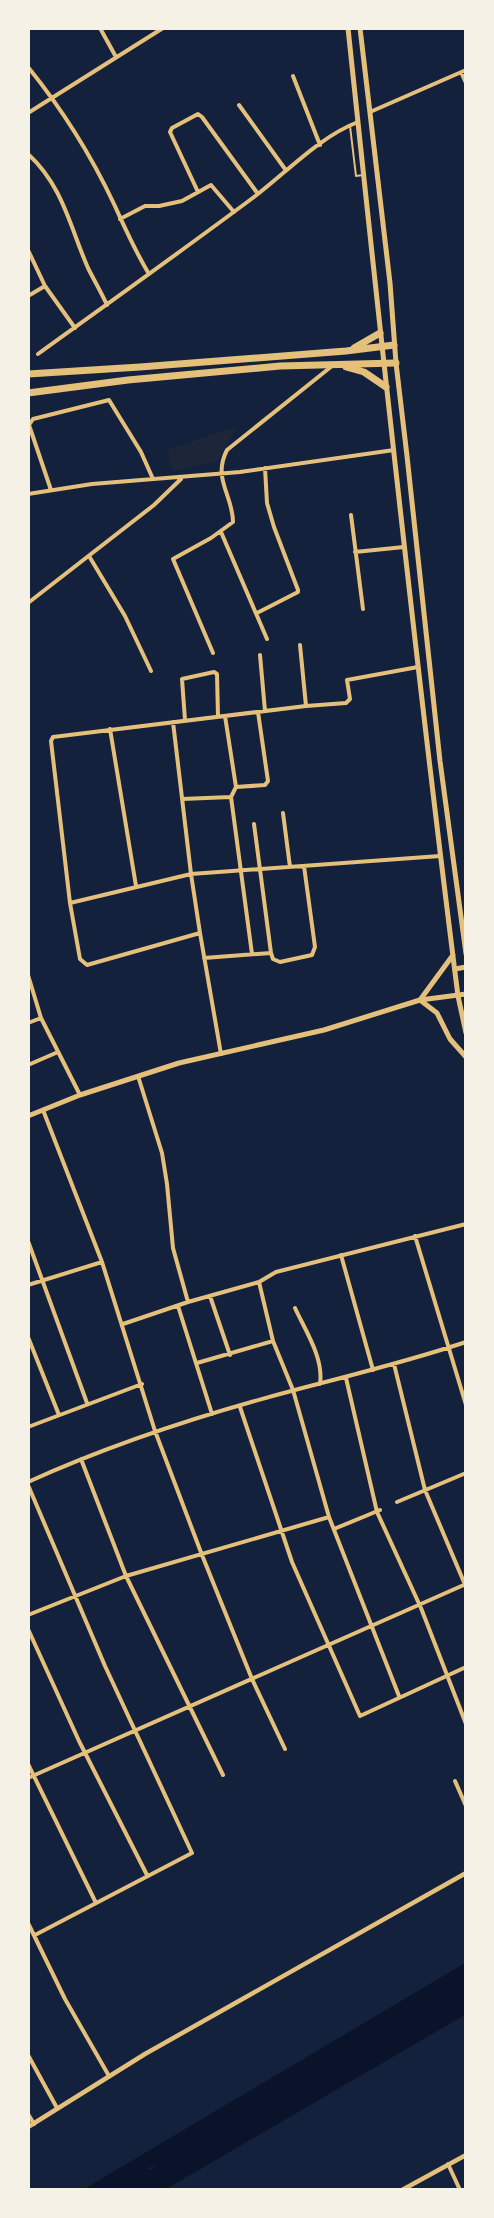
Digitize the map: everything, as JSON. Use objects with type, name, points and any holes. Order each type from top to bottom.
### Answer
[{"type":"highway","points":[[346,351],[380,333]]},
{"type":"highway","points":[[28,374],[346,351],[394,345]]},
{"type":"highway","points":[[28,393],[128,380],[280,366],[396,363]]},
{"type":"highway","points":[[337,365],[364,372],[386,387]]},
{"type":"main road","points":[[348,28],[381,347],[395,450],[429,766],[458,996],[465,1033]]},
{"type":"main road","points":[[360,28],[390,283],[394,345],[440,761],[465,954]]},
{"type":"main road","points":[[429,766],[440,761]]},
{"type":"main road","points":[[420,1000],[453,956]]},
{"type":"main road","points":[[455,969],[465,967]]},
{"type":"main road","points":[[28,1116],[80,1095],[138,1076],[324,1030],[420,1000],[465,994]]},
{"type":"main road","points":[[420,1000],[437,1013],[450,1039],[465,1057]]},
{"type":"street","points":[[100,28],[116,57]]},
{"type":"street","points":[[28,113],[163,28]]},
{"type":"street","points":[[28,67],[52,96],[91,161],[131,245],[149,274]]},
{"type":"street","points":[[369,112],[463,71],[465,83]]},
{"type":"street","points":[[293,76],[320,145]]},
{"type":"street","points":[[239,105],[285,169]]},
{"type":"street","points":[[198,192],[171,134],[172,128],[196,115],[200,115],[258,194]]},
{"type":"street","points":[[38,354],[234,212],[285,169],[350,125],[358,122]]},
{"type":"street","points":[[350,125],[356,176],[363,175]]},
{"type":"street","points":[[28,154],[42,169],[62,199],[87,267],[107,305]]},
{"type":"street","points":[[120,219],[141,207],[178,202],[209,185],[213,186],[234,212]]},
{"type":"street","points":[[28,250],[45,286],[75,328]]},
{"type":"street","points":[[28,296],[45,286]]},
{"type":"street","points":[[213,653],[173,559],[230,526],[233,519],[221,474],[222,460],[227,450],[337,365]]},
{"type":"street","points":[[51,490],[28,425],[29,421],[33,418],[109,400],[141,452],[153,479]]},
{"type":"street","points":[[28,494],[92,484],[221,474],[395,450]]},
{"type":"street","points":[[257,613],[298,592],[267,503],[265,468]]},
{"type":"street","points":[[28,603],[154,505],[183,478]]},
{"type":"street","points":[[351,515],[363,609]]},
{"type":"street","points":[[221,532],[267,639]]},
{"type":"street","points":[[355,552],[404,547]]},
{"type":"street","points":[[89,556],[125,616],[151,671]]},
{"type":"street","points":[[300,645],[306,706]]},
{"type":"street","points":[[260,656],[265,711]]},
{"type":"street","points":[[200,933],[87,965],[80,959],[70,903],[51,741],[55,736],[346,703],[350,701],[347,680],[419,667]]},
{"type":"street","points":[[185,720],[182,679],[214,672],[217,674],[218,717]]},
{"type":"street","points":[[236,787],[268,784],[258,712]]},
{"type":"street","points":[[225,716],[236,787],[231,796],[252,954]]},
{"type":"street","points":[[174,722],[190,874],[220,1054]]},
{"type":"street","points":[[110,729],[136,886]]},
{"type":"street","points":[[182,800],[231,796]]},
{"type":"street","points":[[283,813],[290,867]]},
{"type":"street","points":[[255,824],[271,953],[273,959],[280,962],[312,955],[314,952],[304,866]]},
{"type":"street","points":[[70,903],[190,874],[441,856]]},
{"type":"street","points":[[204,958],[271,953]]},
{"type":"street","points":[[28,975],[41,1018],[80,1095]]},
{"type":"street","points":[[28,1023],[41,1018]]},
{"type":"street","points":[[28,1065],[58,1052]]},
{"type":"street","points":[[138,1076],[162,1153],[173,1248],[188,1302]]},
{"type":"street","points":[[43,1110],[102,1262],[156,1431],[202,1555],[252,1679],[285,1749]]},
{"type":"street","points":[[123,1324],[188,1302],[259,1282],[276,1272],[465,1224]]},
{"type":"street","points":[[415,1236],[465,1405]]},
{"type":"street","points":[[28,1241],[87,1403]]},
{"type":"street","points":[[341,1255],[373,1370]]},
{"type":"street","points":[[28,1285],[102,1262]]},
{"type":"street","points":[[259,1282],[273,1341],[293,1390],[329,1517],[399,1696]]},
{"type":"street","points":[[210,1296],[230,1355]]},
{"type":"street","points":[[178,1306],[212,1414]]},
{"type":"street","points":[[295,1308],[313,1345],[319,1364],[320,1384]]},
{"type":"street","points":[[28,1337],[59,1415]]},
{"type":"street","points":[[197,1364],[273,1341]]},
{"type":"street","points":[[35,1935],[147,1875],[192,1855],[105,1666],[28,1483],[81,1459],[156,1431],[465,1342]]},
{"type":"street","points":[[28,1778],[465,1585],[425,1490],[394,1364]]},
{"type":"street","points":[[346,1377],[378,1511],[419,1605],[465,1724]]},
{"type":"street","points":[[29,1427],[87,1403],[142,1384]]},
{"type":"street","points":[[240,1407],[292,1562],[327,1646],[360,1716],[465,1667]]},
{"type":"street","points":[[81,1459],[126,1576],[223,1775]]},
{"type":"street","points":[[397,1502],[465,1473]]},
{"type":"street","points":[[334,1529],[378,1511]]},
{"type":"street","points":[[28,1616],[126,1576],[282,1533],[329,1517]]},
{"type":"street","points":[[28,1629],[85,1753],[147,1875]]},
{"type":"street","points":[[28,1764],[96,1903]]},
{"type":"street","points":[[455,1781],[465,1806]]},
{"type":"street","points":[[28,2115],[31,2125],[109,2076],[465,1873]]},
{"type":"street","points":[[28,1923],[65,1999],[109,2076]]},
{"type":"street","points":[[28,2055],[57,2108]]},
{"type":"street","points":[[402,2190],[465,2155]]},
{"type":"street","points":[[448,2164],[460,2190]]},
{"type":"shaded area","points":[[237,426],[218,461],[173,471],[167,450]]},
{"type":"shaded area","points":[[465,1963],[465,2015],[166,2189],[84,2189]],"holes":[[[156,2166],[160,2168],[153,2176],[132,2187],[149,2170],[147,2168]]]},
{"type":"waterway","points":[[131,2190],[167,2168]]}]
